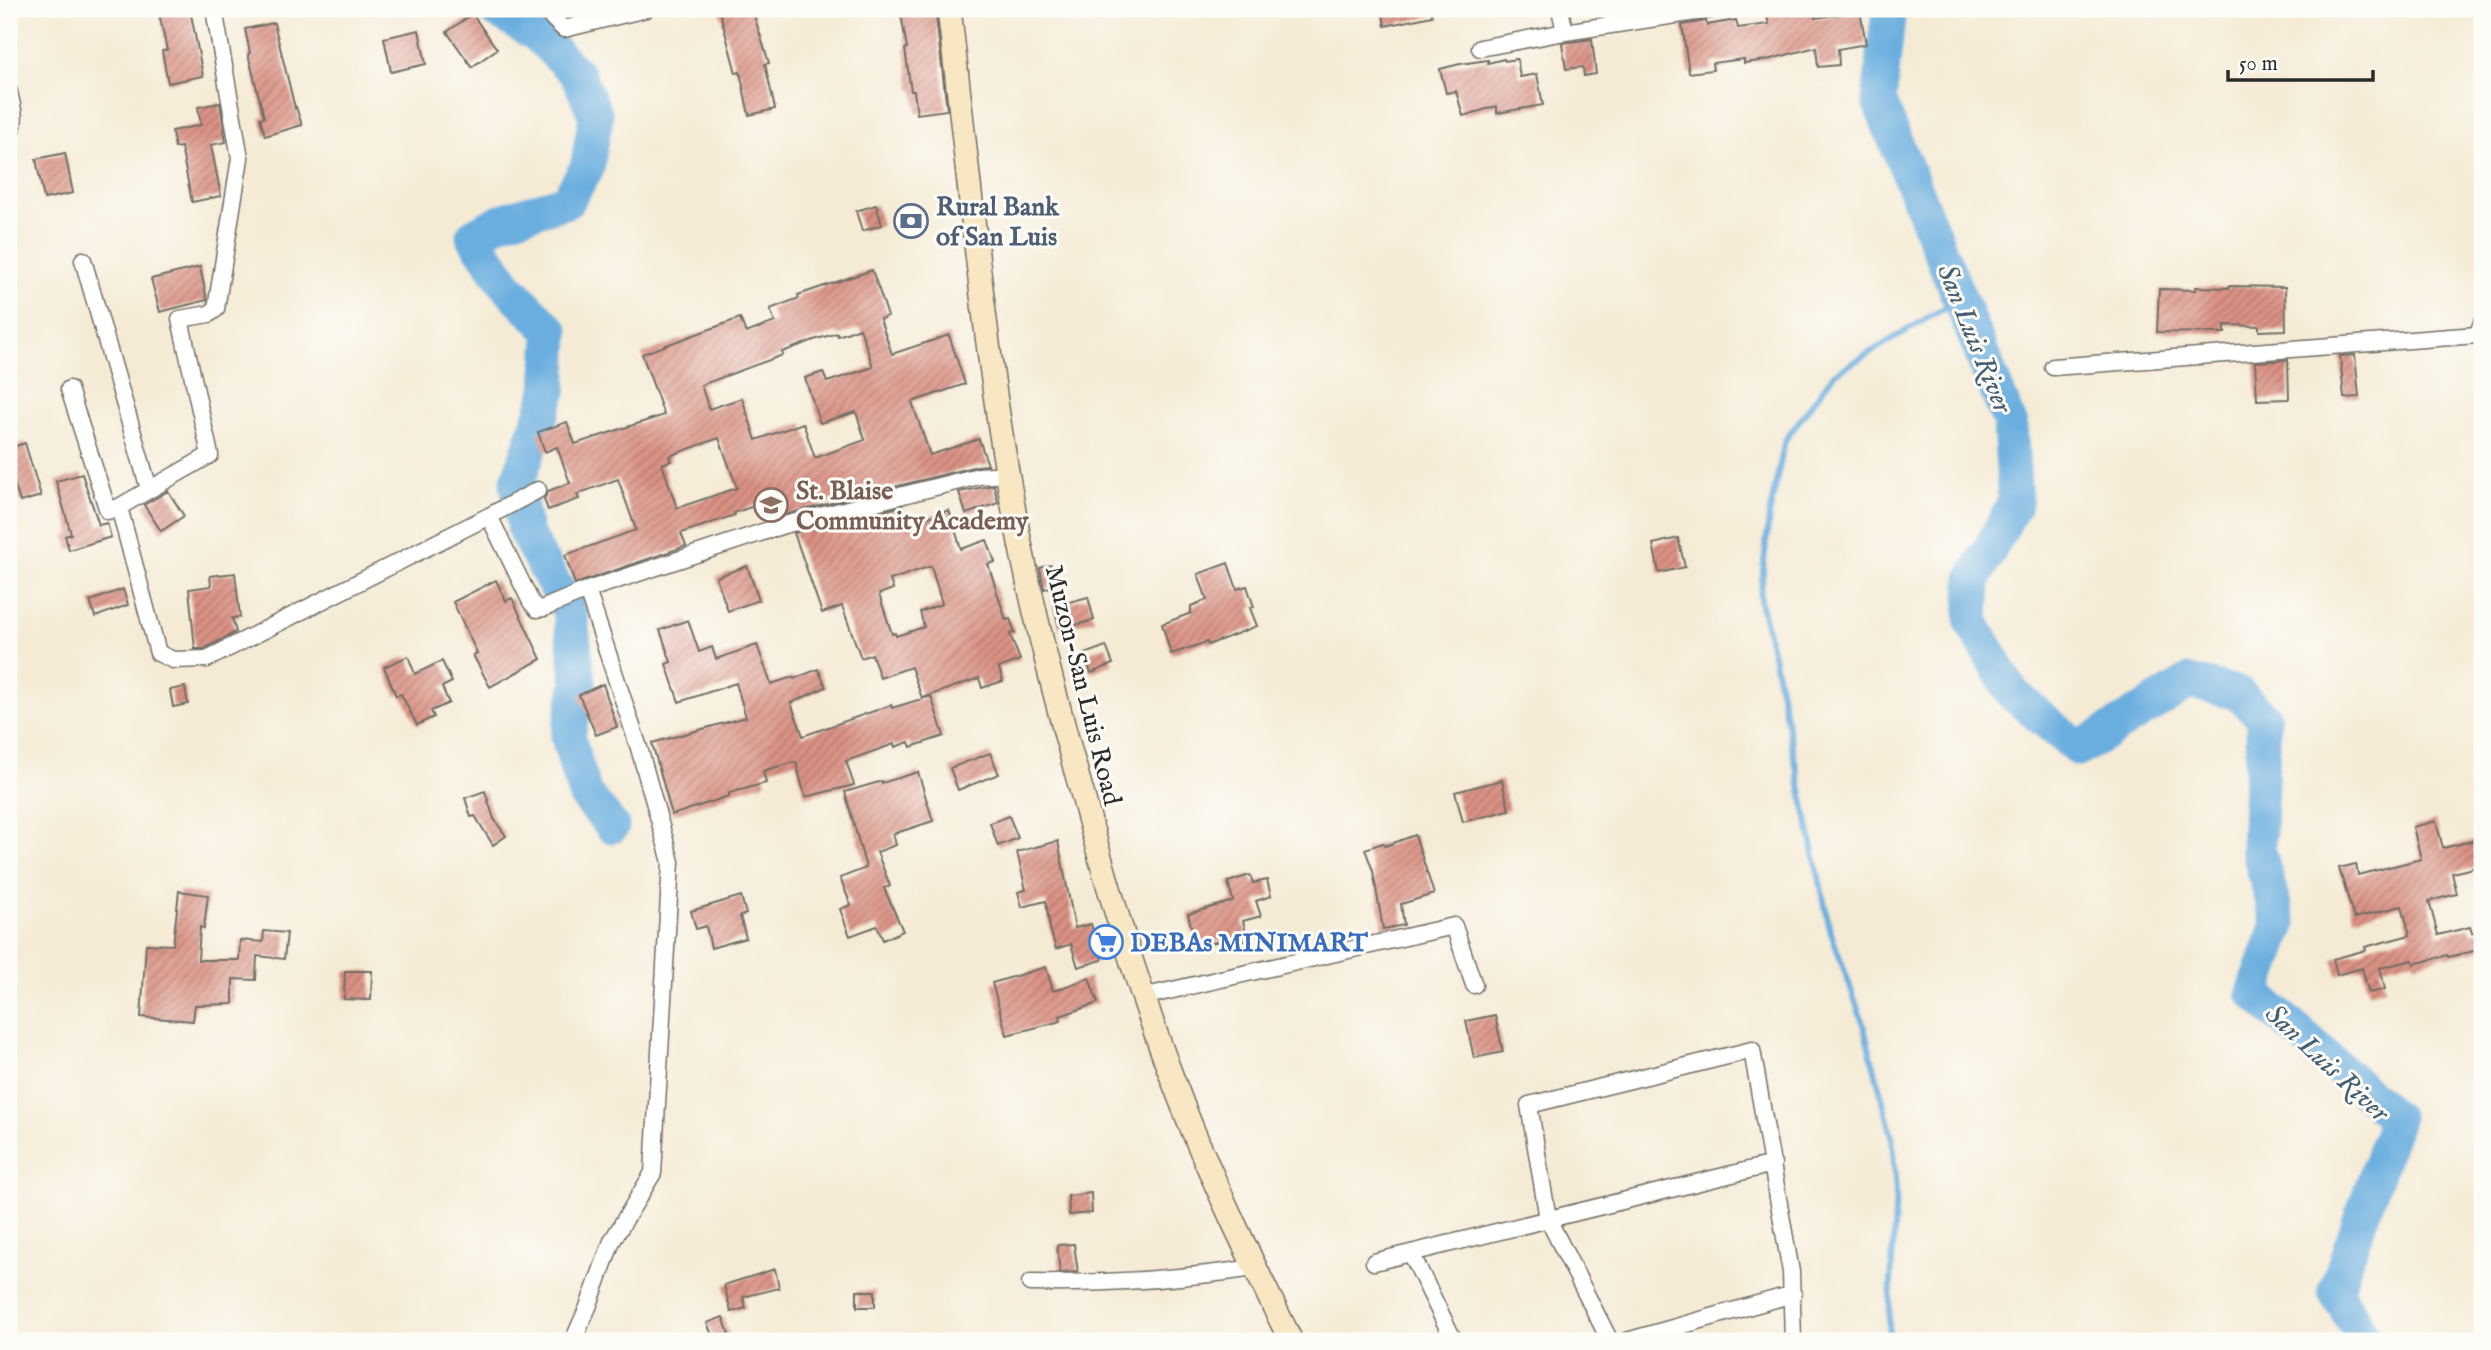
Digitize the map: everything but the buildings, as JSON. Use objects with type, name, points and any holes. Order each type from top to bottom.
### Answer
[{"type":"main road","name":"Muzon-San Luis Road","points":[[949,9],[1007,474],[1022,555],[1059,712],[1116,919],[1142,997],[1181,1101],[1254,1268],[1291,1341]]},
{"type":"street","points":[[69,389],[108,511],[210,455],[180,319],[209,314],[216,309],[240,158],[214,9]]},
{"type":"street","points":[[543,9],[565,29],[646,9]]},
{"type":"street","points":[[1560,9],[1565,32]]},
{"type":"street","points":[[1480,48],[1715,9]]},
{"type":"street","points":[[9,92],[15,118],[12,132],[9,134]]},
{"type":"street","points":[[83,260],[149,489]]},
{"type":"street","points":[[2053,367],[2477,335],[2482,323]]},
{"type":"street","points":[[489,516],[531,602],[537,608],[544,608],[580,593],[784,525],[979,477],[1007,474]]},
{"type":"street","points":[[119,507],[158,653],[173,660],[207,659],[538,490]]},
{"type":"street","points":[[573,1341],[589,1307],[612,1241],[653,1173],[671,862],[639,748],[580,593]]},
{"type":"street","points":[[1142,997],[1454,926],[1474,985]]},
{"type":"street","points":[[1610,1341],[1548,1219],[1529,1105],[1752,1050],[1791,1272],[1793,1341]]},
{"type":"street","points":[[1374,1262],[1773,1164]]},
{"type":"street","points":[[1411,1253],[1454,1341]]},
{"type":"street","points":[[1030,1283],[1204,1275],[1254,1268]]},
{"type":"street","points":[[1627,1341],[1793,1294]]},
{"type":"waterway","points":[[494,9],[537,35],[577,74],[596,116],[587,168],[567,201],[501,221],[473,236],[507,286],[552,332],[549,392],[517,484],[525,532],[570,612],[579,683],[568,736],[575,762],[585,794],[612,826]]},
{"type":"waterway","name":"San Luis River","points":[[1889,9],[1879,101],[2010,423],[2015,503],[1974,578],[1972,623],[2013,694],[2079,749],[2189,682],[2238,693],[2264,718],[2258,849],[2279,924],[2254,993],[2396,1119],[2335,1291],[2366,1341]]},
{"type":"waterway","points":[[1888,1341],[1896,1192],[1892,1136],[1862,1020],[1830,930],[1760,600],[1769,516],[1785,440],[1834,374],[1959,299]]},
{"type":"place","name":"Rural Bank of San Luis","points":[[911,221]]},
{"type":"place","name":"St. Blaise Community Academy","points":[[771,505]]},
{"type":"place","name":"DEBAs MINIMART","points":[[1106,942]]}]
